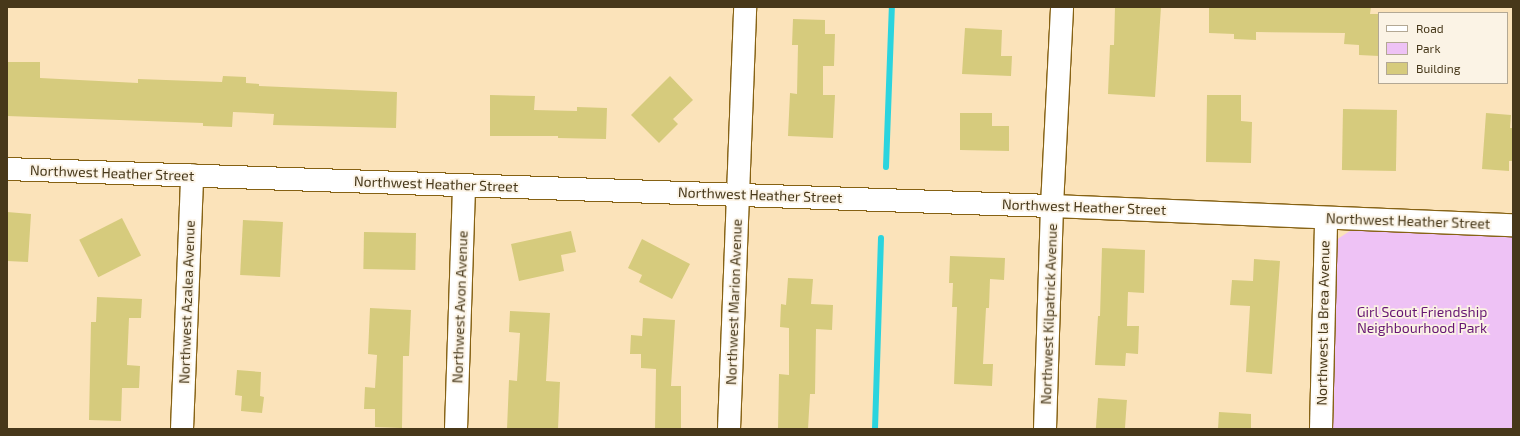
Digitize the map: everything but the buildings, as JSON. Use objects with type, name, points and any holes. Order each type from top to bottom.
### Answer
[{"type":"street","name":"Northwest Marion Avenue","points":[[729,429],[745,7]]},
{"type":"street","name":"Northwest Kilpatrick Avenue","points":[[1045,429],[1052,206],[1062,7]]},
{"type":"street","name":"Northwest Heather Street","points":[[7,169],[464,186],[738,194],[1513,225]]},
{"type":"street","name":"Northwest Azalea Avenue","points":[[182,429],[192,175]]},
{"type":"street","name":"Northwest Avon Avenue","points":[[456,429],[464,186]]},
{"type":"street","name":"Northwest la Brea Avenue","points":[[1320,429],[1326,218]]},
{"type":"green space","name":"Girl Scout Friendship Neighbourhood Park","points":[[1353,229],[1513,231],[1513,429],[1328,429],[1336,240]]},
{"type":"waterway","points":[[886,167],[892,7]]},
{"type":"waterway","points":[[875,429],[881,238]]}]
